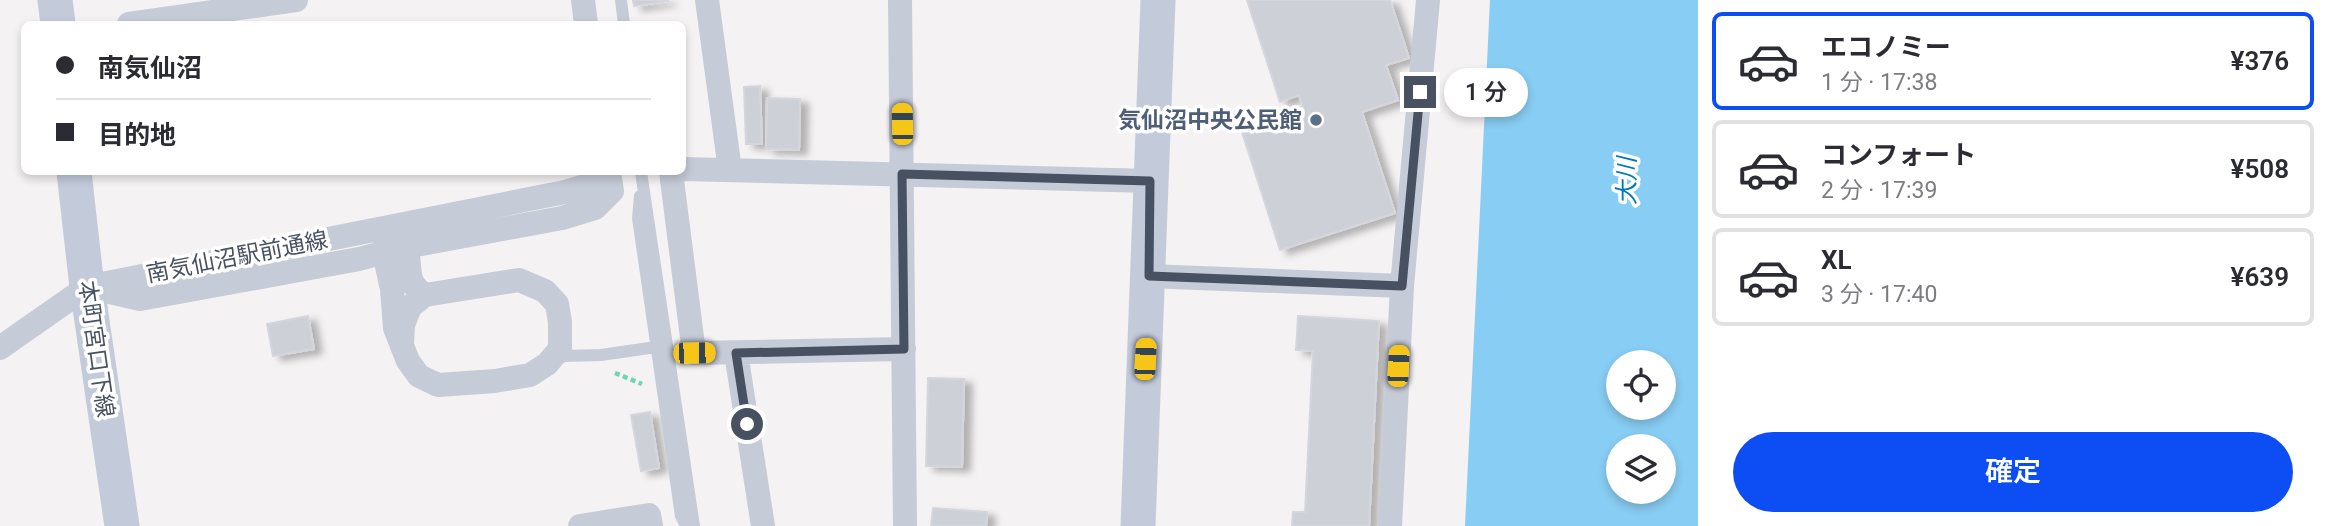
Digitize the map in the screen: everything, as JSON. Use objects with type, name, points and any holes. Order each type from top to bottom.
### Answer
[{"type":"street","points":[[55,0],[58,21]]},
{"type":"street","points":[[145,21],[235,4],[296,0]]},
{"type":"street","points":[[572,0],[576,21]]},
{"type":"street","points":[[583,0],[586,21]]},
{"type":"street","points":[[706,0],[730,170]]},
{"type":"street","points":[[900,0],[905,526]]},
{"type":"street","points":[[1138,526],[1158,0]]},
{"type":"street","points":[[1390,526],[1402,286],[1428,0]]},
{"type":"street","points":[[686,169],[1150,181]]},
{"type":"street","name":"本町宮口下線","points":[[74,175],[87,287],[122,526]]},
{"type":"street","name":"南気仙沼駅前通線","points":[[0,348],[87,287],[565,192],[588,185],[592,175]]},
{"type":"street","name":"南気仙沼駅前通線","points":[[87,287],[140,299],[562,218],[595,208],[612,191],[609,175]]},
{"type":"street","points":[[671,175],[694,353],[904,349]]},
{"type":"street","points":[[387,228],[409,278],[416,289],[425,295]]},
{"type":"street","points":[[395,250],[392,289],[395,328],[408,361],[419,376],[438,385],[495,381],[530,375],[547,364],[560,349],[560,335],[557,304],[545,290],[519,280],[425,295],[410,307],[403,325],[402,344]]},
{"type":"street","points":[[1149,276],[1402,286]]},
{"type":"street","points":[[736,353],[763,526]]},
{"type":"street","points":[[579,526],[649,515],[651,526]]},
{"type":"lane","points":[[621,0],[624,21]]},
{"type":"lane","points":[[642,175],[638,218],[694,526]]},
{"type":"lane","points":[[560,335],[567,348],[581,356]]},
{"type":"lane","points":[[547,364],[564,356],[662,346]]},
{"type":"lane","points":[[662,346],[681,516],[686,526]]},
{"type":"water","name":"大川","points":[[1490,0],[1698,0],[1698,526],[1465,526]]},
{"type":"building","points":[[633,0],[668,0],[668,1],[634,6]]},
{"type":"building","name":"気仙沼中央公民館","points":[[1247,0],[1390,0],[1409,58],[1386,65],[1398,100],[1362,112],[1395,213],[1280,250],[1241,129],[1303,109],[1299,95],[1280,102]]},
{"type":"building","points":[[760,86],[762,144],[746,144],[744,87]]},
{"type":"building","points":[[767,98],[800,99],[799,150],[766,149]]},
{"type":"building","points":[[308,316],[314,349],[273,356],[267,324]]},
{"type":"building","points":[[1298,316],[1379,321],[1369,526],[1292,526],[1293,512],[1305,512],[1313,351],[1296,350]]},
{"type":"building","points":[[928,378],[964,379],[962,467],[926,466]]},
{"type":"building","points":[[650,412],[659,468],[641,471],[631,415]]},
{"type":"building","points":[[933,508],[987,512],[986,526],[931,526]]},
{"type":"place","name":"気仙沼中央公民館","points":[[1316,120]]},
{"type":"route","points":[[747,424],[736,353],[904,349],[902,174],[1150,181],[1149,276],[1402,286],[1420,92]]}]
